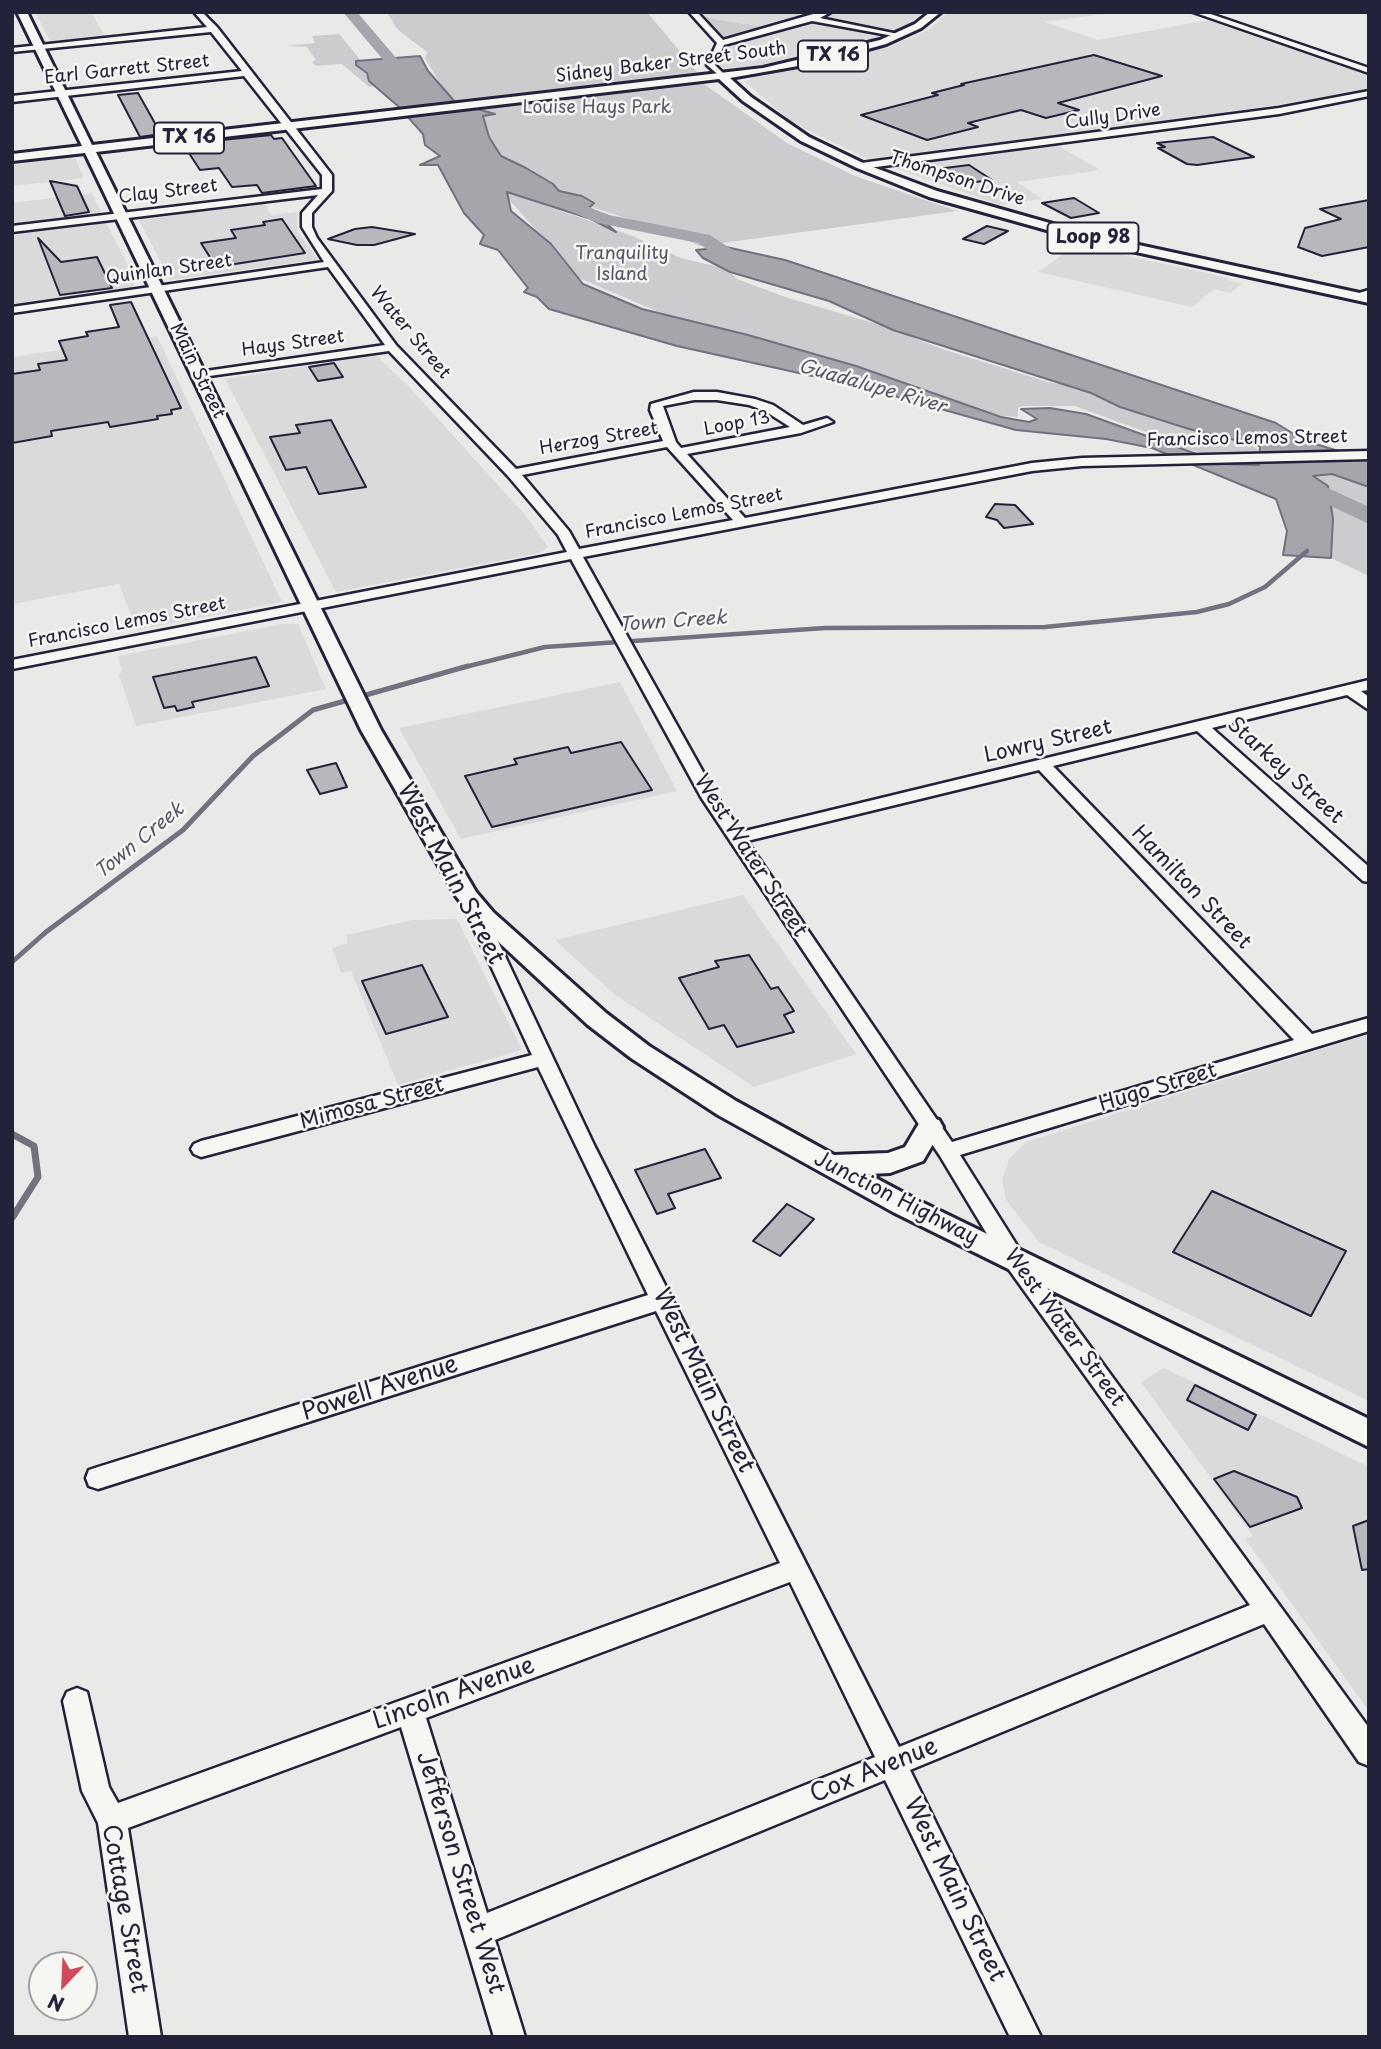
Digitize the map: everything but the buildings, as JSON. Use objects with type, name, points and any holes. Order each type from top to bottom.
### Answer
[{"type":"main road","name":"Main Street","points":[[22,12],[371,730]]},
{"type":"main road","name":"Sidney Baker Street South","points":[[289,127],[691,80],[821,59],[899,35],[936,12]]},
{"type":"main road","name":"Thompson Drive","points":[[722,76],[747,99],[794,133],[861,166],[945,198],[1035,224],[1364,296]]},
{"type":"main road","name":"TX 16","points":[[12,159],[289,127]]},
{"type":"main road","name":"West Main Street","points":[[371,730],[467,896]]},
{"type":"main road","name":"Junction Highway","points":[[467,896],[485,917],[563,990],[640,1052],[727,1108],[829,1166],[1369,1434]]},
{"type":"main road","points":[[829,1166],[890,1163],[914,1154],[930,1127]]},
{"type":"street","points":[[198,12],[247,69],[246,73],[327,175],[327,191]]},
{"type":"street","points":[[693,12],[719,40]]},
{"type":"street","points":[[719,40],[737,39],[812,19],[827,12]]},
{"type":"street","points":[[1197,12],[1369,71]]},
{"type":"street","points":[[812,19],[899,35]]},
{"type":"street","points":[[12,50],[214,29]]},
{"type":"street","points":[[719,40],[710,65],[722,76]]},
{"type":"street","name":"Earl Garrett Street","points":[[12,99],[246,73]]},
{"type":"street","name":"Cully Drive","points":[[861,166],[1279,111],[1369,93]]},
{"type":"street","name":"Clay Street","points":[[12,229],[327,191]]},
{"type":"street","name":"Water Street","points":[[327,191],[307,213],[308,232],[392,347],[513,473],[564,534],[645,678]]},
{"type":"street","name":"Quinlan Street","points":[[12,310],[331,264]]},
{"type":"street","name":"Hays Street","points":[[199,376],[392,347]]},
{"type":"street","name":"Loop 13","points":[[801,429],[757,404],[717,396],[694,396],[657,404],[656,410],[674,448],[801,429],[827,422]]},
{"type":"street","name":"Herzog Street","points":[[513,473],[674,448],[742,522]]},
{"type":"street","name":"Francisco Lemos Street","points":[[12,665],[1045,465],[1369,455]]},
{"type":"street","name":"West Water Street","points":[[645,678],[709,797],[947,1151],[1013,1258],[1369,1752]]},
{"type":"street","name":"Lowry Street","points":[[737,838],[1369,685]]},
{"type":"street","points":[[1350,690],[1369,705]]},
{"type":"street","name":"Starkey Street","points":[[1202,727],[1369,877]]},
{"type":"street","name":"Hamilton Street","points":[[1042,764],[1308,1042]]},
{"type":"street","name":"West Main Street","points":[[467,896],[543,1059],[1026,2037]]},
{"type":"street","name":"Hugo Street","points":[[947,1151],[1369,1024]]},
{"type":"street","name":"Mimosa Street","points":[[201,1149],[543,1059]]},
{"type":"street","name":"Powell Avenue","points":[[97,1478],[662,1300]]},
{"type":"street","name":"Lincoln Avenue","points":[[112,1820],[796,1568]]},
{"type":"street","name":"Cox Avenue","points":[[478,1932],[1269,1610]]},
{"type":"street","name":"Cottage Street","points":[[77,1701],[96,1791],[112,1820],[145,2037]]},
{"type":"street","name":"Jefferson Street West","points":[[410,1710],[510,2037]]},
{"type":"shaded area","points":[[35,12],[91,12],[106,38],[51,43]]},
{"type":"shaded area","points":[[697,12],[926,12],[903,27],[861,44],[814,56],[736,70],[719,67],[720,60],[729,51],[729,43]]},
{"type":"shaded area","points":[[948,12],[1119,12],[1044,22],[1098,40],[1209,20],[1369,74],[1369,89],[1198,119],[874,162],[793,123],[745,82],[754,77],[815,66],[888,47],[928,30]]},
{"type":"shaded area","points":[[1053,143],[1100,170],[1017,182],[1042,199],[999,205],[887,165]]},
{"type":"shaded area","points":[[75,158],[84,178],[12,186],[12,164]]},
{"type":"shaded area","points":[[92,193],[102,214],[12,225],[12,203]]},
{"type":"shaded area","points":[[263,200],[271,215],[297,212],[297,230],[318,260],[170,280],[137,216]]},
{"type":"shaded area","points":[[106,223],[136,280],[132,288],[12,306],[12,235]]},
{"type":"shaded area","points":[[1077,245],[1229,278],[1227,280],[1242,284],[1230,293],[1214,289],[1192,307],[1038,272]]},
{"type":"shaded area","points":[[157,336],[282,602],[137,630],[119,584],[12,604],[12,357]]},
{"type":"shaded area","points":[[376,355],[411,389],[526,516],[548,547],[540,553],[336,592],[225,379]]},
{"type":"shaded area","points":[[282,624],[298,624],[326,689],[136,726],[119,675],[122,670],[118,656]]},
{"type":"shaded area","points":[[620,682],[677,791],[461,839],[399,728]]},
{"type":"shaded area","points":[[743,895],[856,1054],[754,1087],[614,994],[555,940]]},
{"type":"shaded area","points":[[457,919],[522,1050],[398,1085],[351,971],[341,973],[332,948],[348,943],[346,935],[412,920]]},
{"type":"shaded area","points":[[1369,1034],[1369,1401],[1039,1242],[1006,1200],[1002,1180],[1009,1159],[1026,1142]]},
{"type":"shaded area","points":[[1164,1368],[1369,1467],[1369,1711],[1245,1539],[1253,1536],[1141,1382]]},
{"type":"green space","name":"Louise Hays Park","points":[[387,12],[647,12],[697,72],[690,74],[787,143],[855,176],[957,211],[700,246],[671,233],[540,190],[501,156],[441,85],[425,58],[427,52],[397,29]]},
{"type":"green space","points":[[707,17],[769,28],[725,37],[718,35],[704,20]]},
{"type":"green space","points":[[339,34],[358,57],[374,86],[369,87],[342,64],[316,66],[312,62],[316,60],[307,47],[287,46],[315,43],[312,36]]},
{"type":"green space","name":"Tranquility Island","points":[[507,192],[630,235],[681,258],[727,269],[737,279],[785,297],[880,325],[945,350],[1048,382],[1076,387],[1105,401],[1221,438],[1247,443],[1259,450],[1253,456],[1218,457],[1174,446],[1159,437],[1075,406],[1022,406],[1018,408],[1018,417],[1002,416],[668,316],[579,278],[503,193]]},
{"type":"green space","points":[[1332,474],[1369,487],[1369,576],[1331,558],[1333,519],[1312,476]]},
{"type":"water","points":[[420,56],[428,71],[456,103],[495,114],[483,116],[489,137],[501,156],[553,184],[559,191],[582,196],[594,203],[589,208],[616,232],[591,219],[507,192],[511,211],[551,244],[583,284],[642,309],[748,335],[856,366],[1001,417],[1029,422],[1037,419],[1021,409],[1050,408],[1086,414],[1224,464],[1259,465],[1260,446],[1189,429],[1120,407],[1091,393],[893,330],[829,301],[730,272],[703,258],[696,250],[726,247],[785,260],[1276,423],[1305,441],[1369,460],[1369,487],[1332,474],[1313,476],[1328,486],[1333,519],[1331,558],[1283,555],[1287,531],[1276,499],[1152,448],[1106,439],[1016,430],[862,387],[677,346],[549,309],[537,297],[524,292],[528,288],[498,250],[480,244],[484,235],[464,213],[438,165],[420,165],[440,156],[425,145],[423,134],[399,107],[369,81],[367,73],[356,65],[356,61]]},
{"type":"waterway","name":"Guadalupe River","points":[[350,12],[421,96]]},
{"type":"waterway","name":"Guadalupe River","points":[[556,199],[604,219],[704,239],[738,262],[758,268]]},
{"type":"waterway","name":"Guadalupe River","points":[[1291,478],[1369,517]]},
{"type":"waterway","name":"Town Creek","points":[[461,668],[545,647],[825,628],[1045,627],[1197,612],[1229,604],[1265,587],[1307,551]]},
{"type":"waterway","name":"Town Creek","points":[[12,962],[46,932],[183,830],[253,756],[313,710],[468,666]]},
{"type":"waterway","name":"Town Creek","points":[[12,1134],[34,1146],[38,1177],[12,1218]]}]
